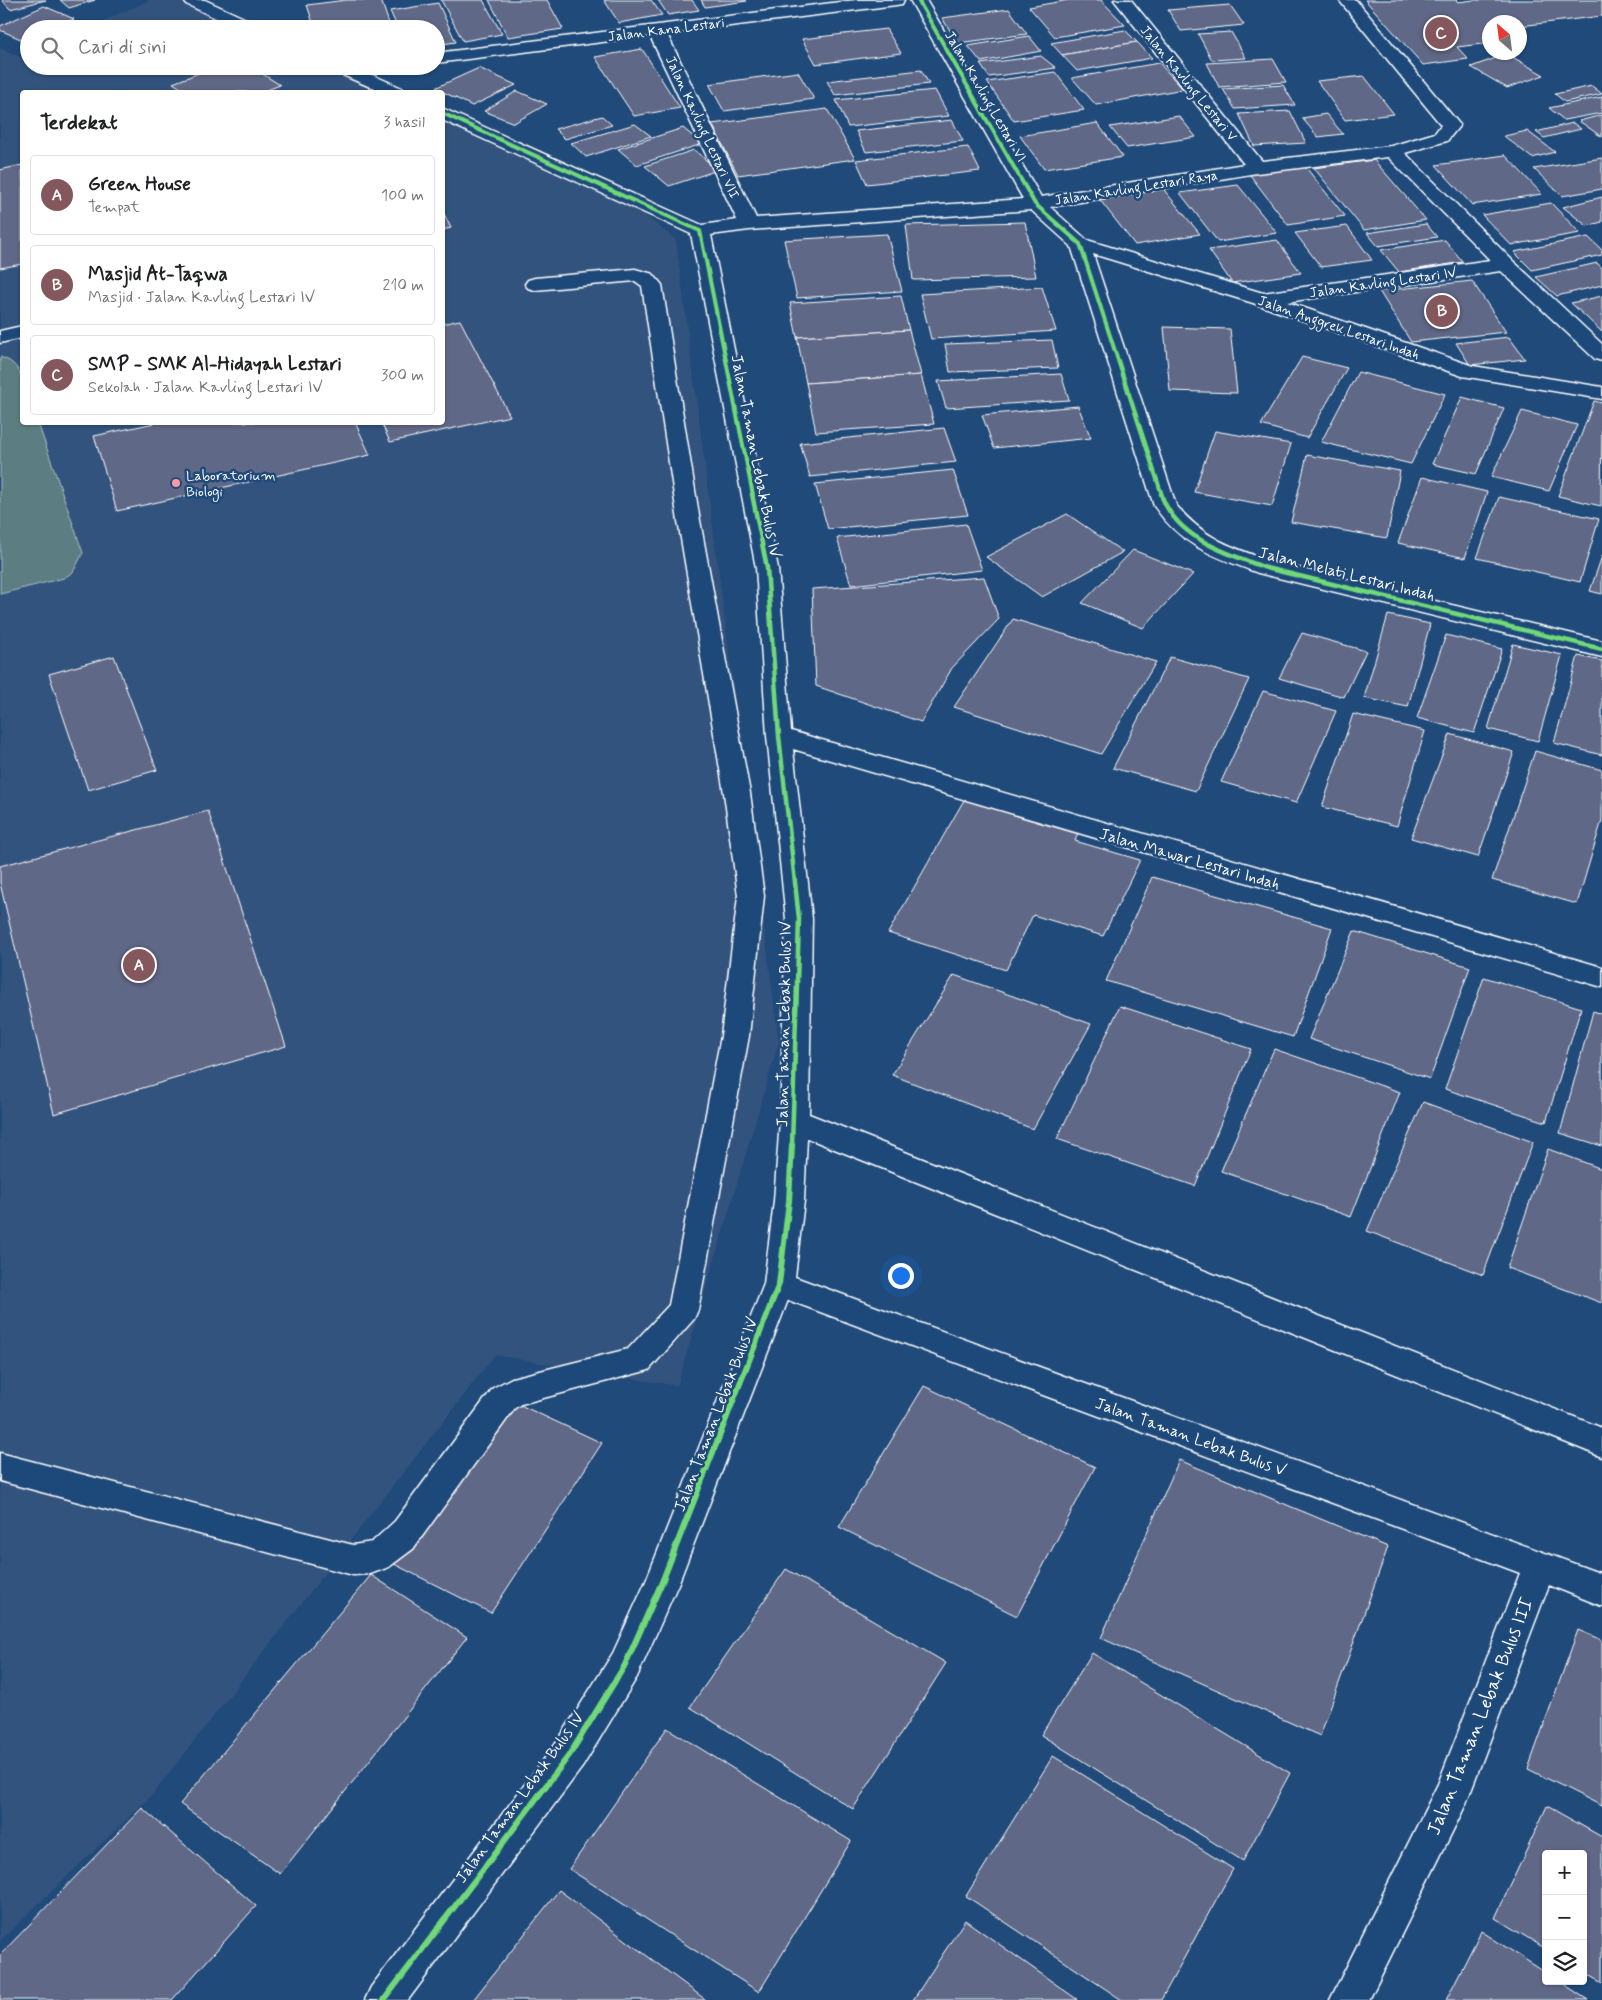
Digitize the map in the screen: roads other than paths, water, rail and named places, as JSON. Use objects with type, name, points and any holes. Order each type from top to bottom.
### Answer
[{"type":"street","points":[[192,0],[234,20]]},
{"type":"street","points":[[227,17],[230,0]]},
{"type":"street","name":"Jalan Kana Lestari","points":[[445,57],[896,0]]},
{"type":"street","name":"Jalan Kavling Lestari VI","points":[[918,0],[1035,204]]},
{"type":"street","name":"Jalan Kavling Lestari V","points":[[1122,0],[1257,167]]},
{"type":"street","points":[[1346,0],[1451,125],[1441,137],[1392,151],[1506,264],[1602,355]]},
{"type":"street","name":"Jalan Kavling Lestari VII","points":[[656,30],[749,224]]},
{"type":"street","points":[[357,75],[391,90]]},
{"type":"street","points":[[445,115],[700,231]]},
{"type":"street","name":"Jalan Kavling Lestari Raya","points":[[700,231],[749,224],[1035,204],[1257,167],[1392,151]]},
{"type":"street","points":[[1035,204],[1080,244]]},
{"type":"street","name":"Jalan Taman Lebak Bulus IV","points":[[384,2000],[570,1754],[625,1665],[662,1582],[779,1284],[789,1200],[794,1120],[799,919],[779,736],[766,568],[700,231]]},
{"type":"street","name":"Jalan Anggrek Lestari Indah","points":[[1080,244],[1260,299],[1469,372],[1602,393]]},
{"type":"street","name":"Jalan Melati Lestari Indah","points":[[1080,244],[1165,506],[1184,529],[1216,549],[1266,568],[1602,649]]},
{"type":"street","name":"Jalan Kavling Lestari IV","points":[[1260,299],[1506,264]]},
{"type":"street","points":[[0,1467],[353,1560],[373,1559],[391,1550],[407,1532],[504,1398],[512,1392],[638,1360],[683,1310],[735,1036],[751,896],[737,793],[688,515],[652,285],[646,278],[635,275],[535,284]]},
{"type":"street","points":[[0,337],[20,332]]},
{"type":"street","name":"Jalan Mawar Lestari Indah","points":[[779,736],[824,751],[1602,977]]},
{"type":"street","points":[[794,1120],[1602,1443]]},
{"type":"street","name":"Jalan Taman Lebak Bulus V","points":[[779,1284],[1540,1565],[1602,1590]]},
{"type":"street","name":"Jalan Taman Lebak Bulus III","points":[[1348,2000],[1452,1793],[1540,1565]]},
{"type":"place","name":"SMP - SMK Al-Hidayah Lestari","points":[[1441,33]]},
{"type":"place","name":"Masjid At-Taqwa","points":[[1442,311]]},
{"type":"place","name":"Laboratorium Biologi","points":[[176,483]]},
{"type":"place","name":"Green House","points":[[139,965]]}]
